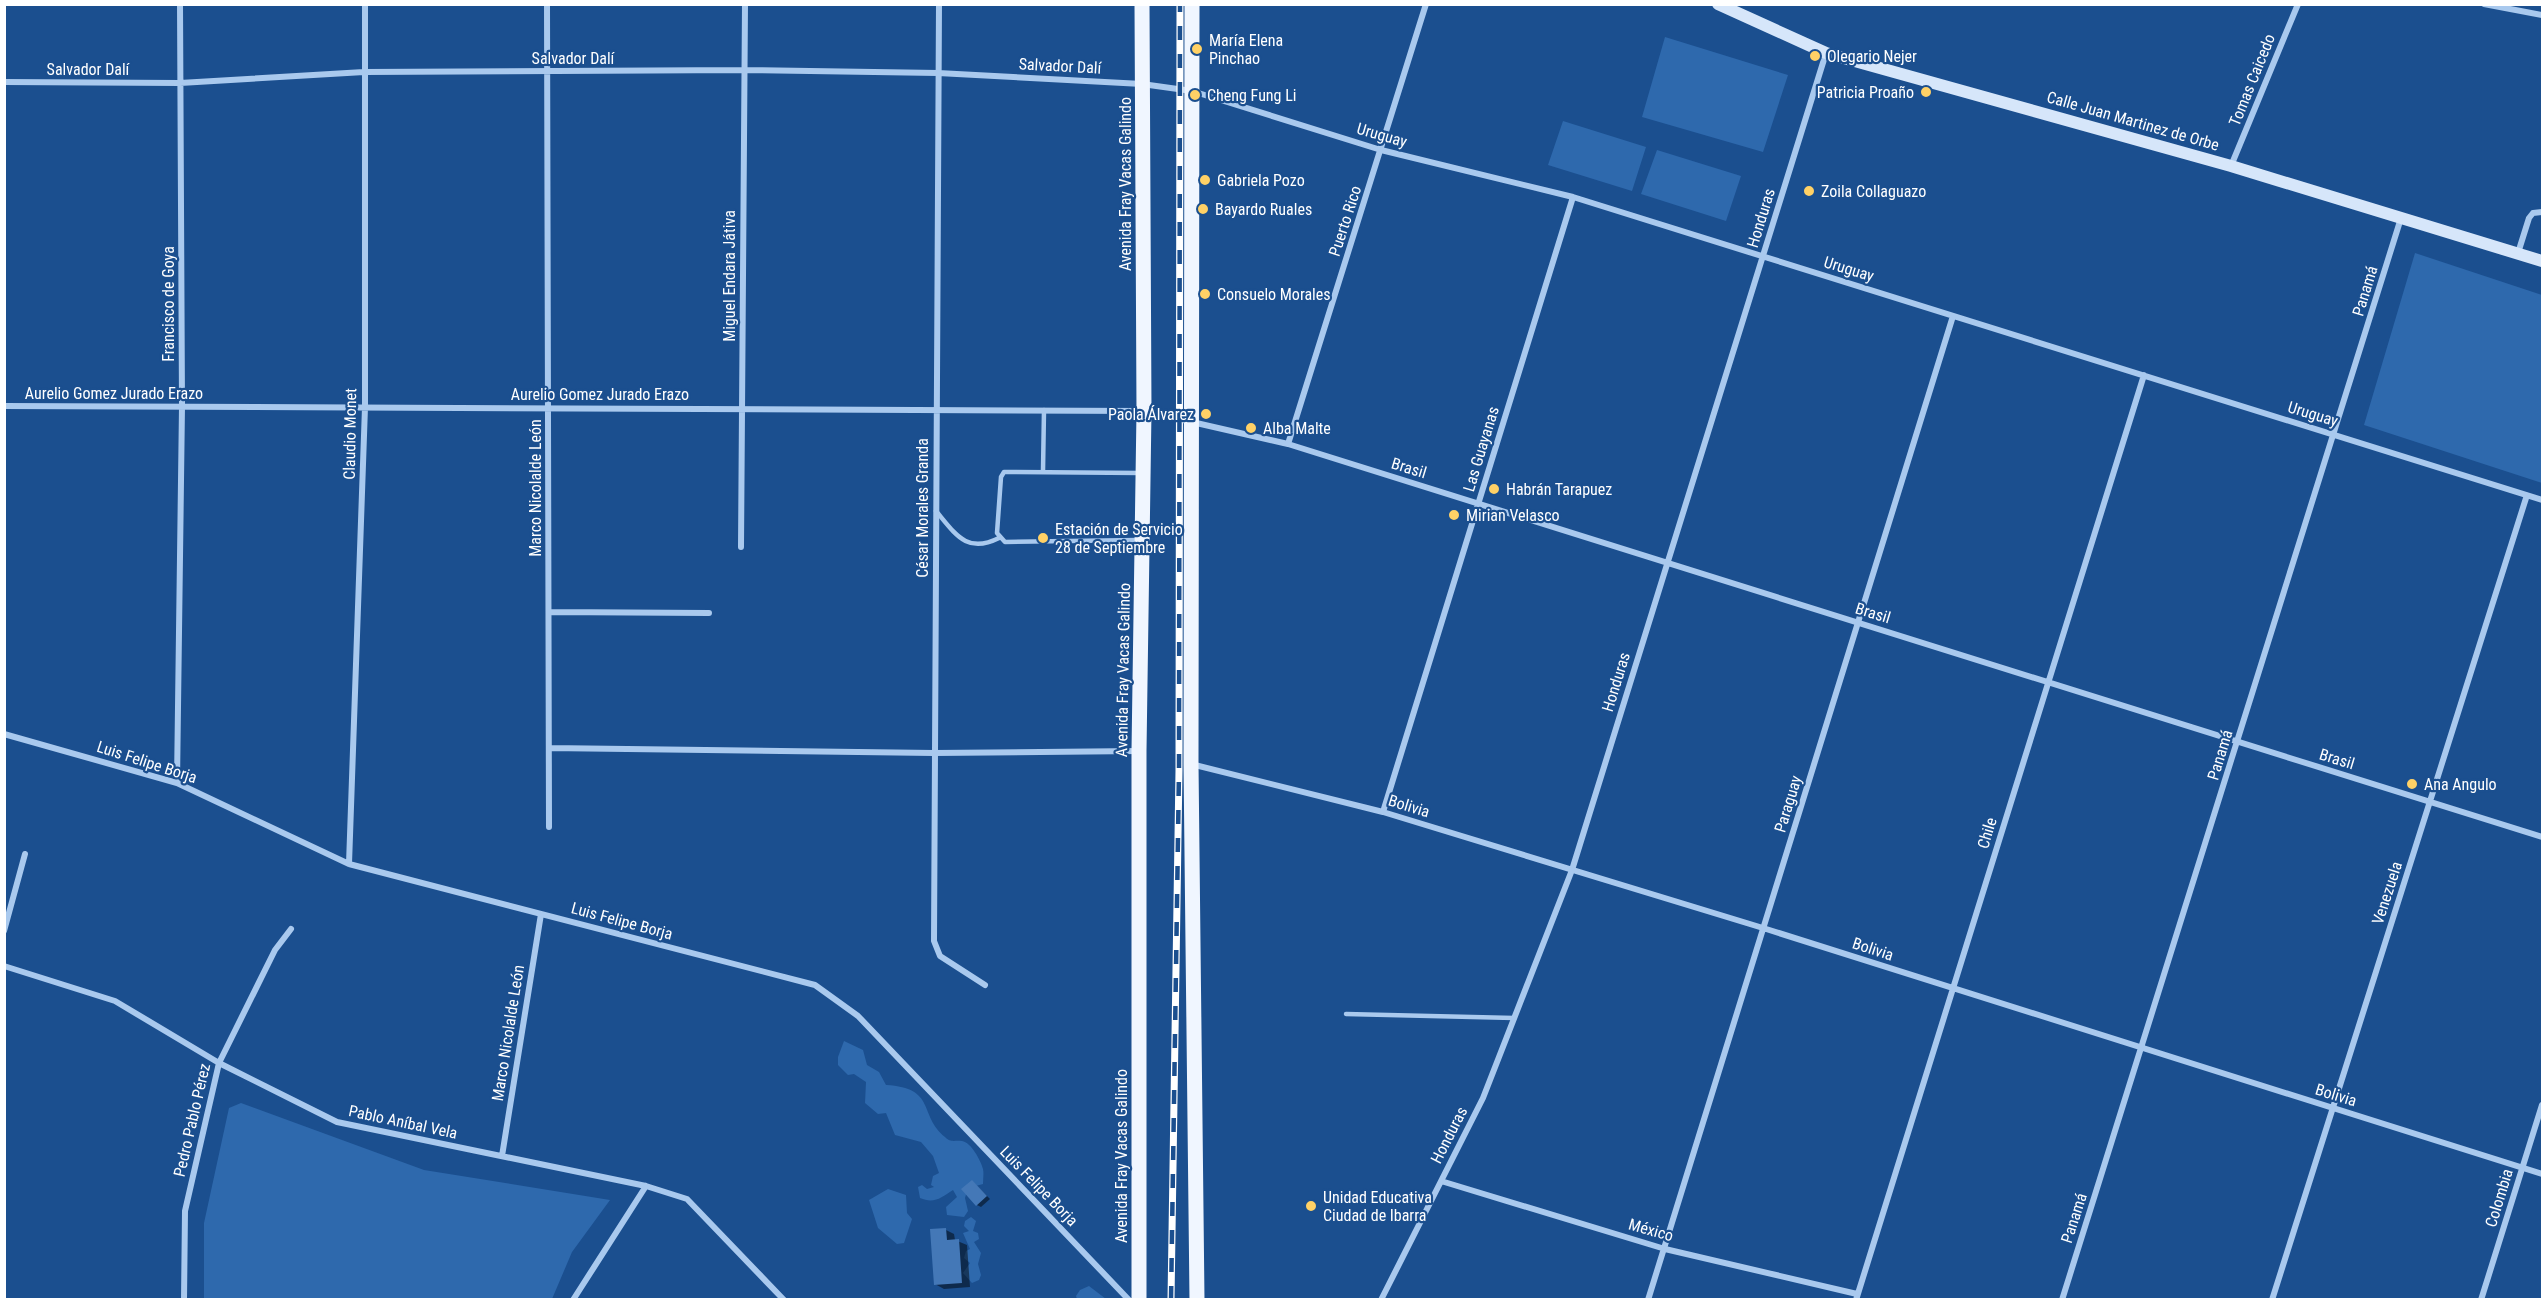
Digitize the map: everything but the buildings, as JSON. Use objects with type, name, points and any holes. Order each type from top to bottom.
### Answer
[{"type":"main road","name":"Avenida Fray Vacas Galindo","points":[[1139,1299],[1139,751],[1144,411],[1142,4]]},
{"type":"main road","points":[[1192,4],[1191,764],[1197,1299]]},
{"type":"street","name":"Francisco de Goya","points":[[177,783],[182,406],[180,4]]},
{"type":"street","name":"Claudio Monet","points":[[349,864],[364,407],[365,4]]},
{"type":"street","name":"Marco Nicolalde León","points":[[548,4],[549,827]]},
{"type":"street","name":"Miguel Endara Játiva","points":[[741,547],[745,4]]},
{"type":"street","name":"César Morales Granda","points":[[939,4],[934,941],[940,956],[985,986]]},
{"type":"street","name":"Tomas Caicedo","points":[[2231,166],[2298,4]]},
{"type":"street","points":[[2484,4],[2542,15]]},
{"type":"street","name":"Puerto Rico","points":[[1288,444],[1382,150],[1423,5]]},
{"type":"street","name":"Calle Juan Martinez de Orbe","points":[[1721,5],[1826,53],[2231,166],[2542,261]]},
{"type":"street","name":"Honduras","points":[[1381,1299],[1483,1098],[1572,870],[1826,53]]},
{"type":"street","name":"Salvador Dalí","points":[[4,82],[180,83],[364,72],[744,70],[938,73],[1142,84]]},
{"type":"street","name":"Uruguay","points":[[1142,84],[1192,91],[1382,150],[1573,197],[2542,500]]},
{"type":"street","name":"Las Guayanas","points":[[1383,812],[1573,197]]},
{"type":"street","points":[[2518,253],[2529,218],[2533,213],[2542,212]]},
{"type":"street","name":"Panamá","points":[[2062,1299],[2402,218]]},
{"type":"street","name":"Paraguay","points":[[1648,1299],[1953,316]]},
{"type":"street","name":"Chile","points":[[1856,1297],[2144,375]]},
{"type":"street","name":"Aurelio Gomez Jurado Erazo","points":[[4,406],[1144,411],[1193,422]]},
{"type":"street","name":"Brasil","points":[[1193,422],[1288,444],[2542,837]]},
{"type":"street","name":"Venezuela","points":[[2272,1299],[2527,495]]},
{"type":"street","points":[[549,612],[709,613]]},
{"type":"street","name":"Luis Felipe Borja","points":[[4,734],[177,783],[349,864],[815,985],[858,1016],[1129,1299]]},
{"type":"street","points":[[549,748],[934,753],[1139,751]]},
{"type":"street","name":"Bolivia","points":[[1191,764],[1383,812],[1763,928],[2542,1174]]},
{"type":"street","points":[[4,931],[26,854]]},
{"type":"street","name":"Marco Nicolalde León","points":[[502,1156],[541,914]]},
{"type":"street","name":"Pedro Pablo Pérez","points":[[184,1299],[185,1211],[219,1063],[275,950],[291,929]]},
{"type":"street","name":"Pablo Aníbal Vela","points":[[4,966],[115,1001],[219,1063],[337,1122],[646,1186],[687,1199],[784,1299]]},
{"type":"street","name":"Colombia","points":[[2481,1299],[2542,1105]]},
{"type":"street","name":"México","points":[[1441,1181],[1665,1249],[1856,1297]]},
{"type":"street","points":[[573,1299],[646,1186]]},
{"type":"lane","points":[[1042,471],[1044,410]]},
{"type":"lane","points":[[1142,540],[1005,542],[999,538],[997,532],[1001,477],[1004,472],[1143,473]]},
{"type":"lane","points":[[935,509],[957,536],[972,545],[988,544],[999,538]]},
{"type":"lane","points":[[1346,1014],[1514,1018]]},
{"type":"shaded area","points":[[1665,37],[1788,75],[1763,152],[1642,117]]},
{"type":"shaded area","points":[[1563,121],[1646,147],[1632,191],[1548,165]]},
{"type":"shaded area","points":[[1657,150],[1741,176],[1726,221],[1641,194]]},
{"type":"shaded area","points":[[2415,253],[2542,295],[2542,483],[2364,425]]},
{"type":"shaded area","points":[[844,1041],[863,1050],[867,1065],[879,1072],[886,1085],[902,1087],[913,1091],[920,1097],[937,1129],[947,1139],[965,1142],[975,1152],[983,1169],[983,1184],[968,1188],[965,1198],[968,1211],[964,1217],[947,1215],[946,1207],[957,1197],[953,1190],[933,1200],[920,1198],[918,1187],[922,1185],[927,1189],[934,1187],[931,1185],[933,1176],[939,1173],[933,1156],[921,1142],[895,1135],[886,1113],[878,1114],[865,1103],[866,1082],[854,1074],[848,1075],[838,1065],[838,1057]]},
{"type":"shaded area","points":[[241,1103],[424,1170],[610,1200],[572,1252],[552,1299],[204,1299],[204,1223],[229,1108]]},
{"type":"shaded area","points":[[888,1189],[906,1195],[907,1213],[912,1219],[904,1243],[897,1244],[878,1228],[869,1200]]},
{"type":"shaded area","points":[[971,1217],[976,1221],[973,1231],[978,1233],[979,1239],[974,1242],[981,1253],[978,1264],[981,1275],[979,1280],[972,1283],[963,1273],[970,1263],[964,1258],[966,1251],[970,1249],[963,1233],[969,1231],[964,1226],[965,1221]]},
{"type":"shaded area","points":[[1089,1286],[1106,1299],[1077,1299],[1076,1296],[1080,1290]]},
{"type":"railway","points":[[1171,1300],[1179,770],[1180,4]]},
{"type":"place","name":"María Elena Pinchao","points":[[1197,49]]},
{"type":"place","name":"Olegario Nejer","points":[[1815,56]]},
{"type":"place","name":"Patricia Proaño","points":[[1926,92]]},
{"type":"place","name":"Cheng Fung Li","points":[[1195,95]]},
{"type":"place","name":"Gabriela Pozo","points":[[1205,180]]},
{"type":"place","name":"Zoila Collaguazo","points":[[1809,191]]},
{"type":"place","name":"Bayardo Ruales","points":[[1203,209]]},
{"type":"place","name":"Consuelo Morales","points":[[1205,294]]},
{"type":"place","name":"Paola Álvarez","points":[[1206,414]]},
{"type":"place","name":"Alba Malte","points":[[1251,428]]},
{"type":"place","name":"Habrán Tarapuez","points":[[1494,489]]},
{"type":"place","name":"Mirian Velasco","points":[[1454,515]]},
{"type":"place","name":"Estación de Servicio 28 de Septiembre","points":[[1043,538]]},
{"type":"place","name":"Ana Angulo","points":[[2412,784]]},
{"type":"place","name":"Unidad Educativa Ciudad de Ibarra","points":[[1311,1206]]}]
